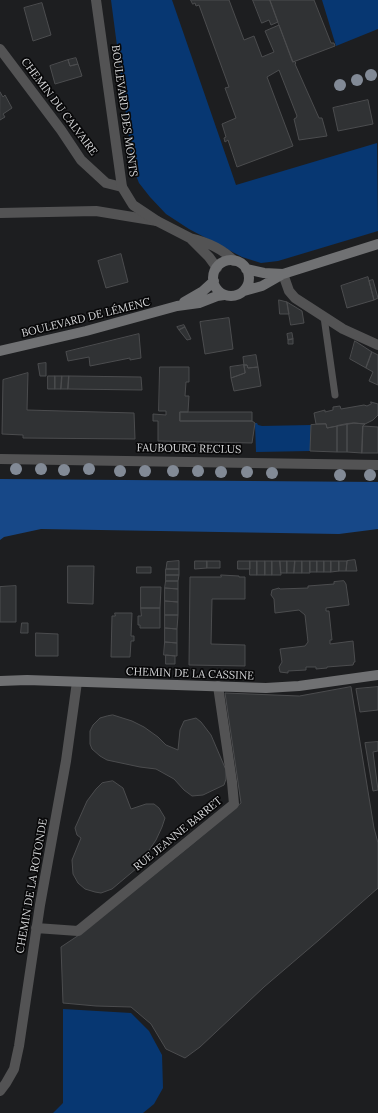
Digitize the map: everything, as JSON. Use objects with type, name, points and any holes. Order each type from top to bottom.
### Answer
[{"type":"main road","points":[[244,291],[248,284],[249,276],[243,265],[234,261],[227,261],[221,264],[214,272],[214,281],[219,292],[224,295],[238,295],[244,291],[262,286],[283,274],[378,244]]},
{"type":"main road","points":[[246,269],[264,273],[283,274]]},
{"type":"main road","name":"BOULEVARD DE LÉMENC","points":[[177,306],[196,296],[214,281]]},
{"type":"main road","name":"BOULEVARD DE LÉMENC","points":[[0,351],[86,331],[177,306],[199,303],[224,295]]},
{"type":"main road","name":"CHEMIN DE LA CASSINE","points":[[0,681],[27,680],[266,688],[294,686],[378,675]]},
{"type":"street","name":"BOULEVARD DES MONTS","points":[[96,0],[122,187],[133,205],[157,221],[190,238]]},
{"type":"street","name":"CHEMIN DU CALVAIRE","points":[[0,49],[81,160],[106,183],[122,187]]},
{"type":"street","points":[[0,213],[96,211],[157,221]]},
{"type":"street","points":[[190,238],[206,242],[228,255],[234,261]]},
{"type":"street","points":[[190,238],[209,257],[217,268]]},
{"type":"street","points":[[283,274],[289,291],[295,298],[343,329],[378,345]]},
{"type":"street","name":"FAUBOURG RECLUS","points":[[0,459],[378,465]]},
{"type":"street","name":"CHEMIN DE LA ROTONDE","points":[[0,1090],[14,1069],[36,928],[66,761],[76,682]]},
{"type":"street","name":"RUE JEANNE BARRET","points":[[36,928],[78,931],[234,804],[218,686]]},
{"type":"lane","points":[[324,317],[335,395]]},
{"type":"shaded area","points":[[111,0],[172,0],[236,185],[377,143],[378,231],[278,261],[261,263],[242,257],[189,229],[166,214],[139,183],[133,168]]},
{"type":"shaded area","points":[[322,0],[378,0],[378,29],[336,46]]},
{"type":"shaded area","points":[[255,423],[262,426],[311,425],[310,451],[256,452]]},
{"type":"shaded area","points":[[0,479],[378,482],[378,529],[339,534],[41,529],[4,537],[0,540]]},
{"type":"shaded area","points":[[63,1009],[131,1013],[149,1031],[162,1055],[163,1088],[154,1104],[143,1113],[53,1113],[63,1103]]},
{"type":"building","points":[[191,0],[229,0],[244,40],[254,36],[262,57],[274,52],[265,31],[279,25],[293,62],[294,61],[296,63],[295,64],[319,118],[322,118],[327,136],[299,140],[294,119],[297,116],[279,70],[267,77],[293,146],[237,167],[228,140],[225,142],[224,138],[226,137],[222,124],[236,118],[225,88],[229,87],[199,5],[196,6]]},
{"type":"building","points":[[253,0],[270,0],[278,22],[271,25],[269,20],[262,23]]},
{"type":"building","points":[[270,0],[314,0],[331,43],[334,43],[335,46],[293,62]]},
{"type":"building","points":[[42,3],[51,35],[33,41],[24,8]]},
{"type":"building","points":[[76,58],[78,64],[70,66],[68,60]]},
{"type":"building","points":[[68,60],[70,66],[78,64],[82,76],[55,84],[50,66]]},
{"type":"building","points":[[0,92],[3,97],[5,95],[12,108],[3,114],[5,117],[0,120]]},
{"type":"building","points":[[368,100],[373,124],[338,131],[333,108]]},
{"type":"building","points":[[121,254],[128,282],[106,288],[98,261]]},
{"type":"building","points":[[368,277],[374,300],[347,308],[341,286]]},
{"type":"building","points":[[373,280],[378,298],[374,300],[369,281]]},
{"type":"building","points":[[279,300],[287,302],[289,314],[280,314]]},
{"type":"building","points":[[287,302],[302,311],[304,323],[291,325]]},
{"type":"building","points":[[229,318],[233,349],[205,354],[200,322]]},
{"type":"building","points":[[184,325],[185,327],[179,330],[177,327]]},
{"type":"building","points":[[185,327],[191,339],[187,340],[179,330]]},
{"type":"building","points":[[292,333],[293,339],[288,340],[287,334]]},
{"type":"building","points":[[139,334],[141,358],[130,360],[130,358],[90,366],[89,357],[68,361],[66,352]]},
{"type":"building","points":[[293,339],[293,344],[288,344],[288,340]]},
{"type":"building","points":[[355,341],[372,352],[366,368],[350,359]]},
{"type":"building","points":[[372,352],[378,355],[378,385],[369,381],[373,372],[366,368]]},
{"type":"building","points":[[256,355],[258,367],[248,368],[247,365],[244,365],[243,357]]},
{"type":"building","points":[[46,363],[46,376],[40,376],[38,364]]},
{"type":"building","points":[[244,365],[247,365],[248,368],[258,367],[261,386],[234,391],[231,378],[245,373]]},
{"type":"building","points":[[244,365],[245,373],[231,378],[230,367]]},
{"type":"building","points":[[160,367],[189,367],[189,382],[186,382],[185,396],[189,396],[188,412],[180,412],[180,421],[252,421],[255,423],[252,443],[158,441],[158,421],[153,421],[153,414],[166,415],[166,411],[159,411]]},
{"type":"building","points":[[28,373],[27,410],[134,413],[135,439],[23,438],[23,435],[2,434],[3,380]]},
{"type":"building","points":[[48,376],[55,376],[55,389],[48,389]]},
{"type":"building","points":[[55,376],[62,376],[61,389],[55,389]]},
{"type":"building","points":[[62,376],[69,376],[68,389],[61,389]]},
{"type":"building","points":[[69,376],[141,377],[142,390],[68,389]]},
{"type":"building","points":[[371,402],[378,404],[378,415],[373,420],[365,424],[354,423],[327,428],[326,424],[316,424],[314,413],[325,410],[325,412],[333,410],[333,407],[340,406],[341,409],[364,405],[367,406],[371,404]]},
{"type":"building","points":[[180,412],[252,412],[252,421],[180,421]]},
{"type":"building","points":[[326,424],[327,428],[337,426],[337,452],[310,451],[311,425]]},
{"type":"building","points":[[347,424],[365,424],[363,426],[362,453],[347,452]]},
{"type":"building","points":[[347,424],[347,452],[337,452],[337,426]]},
{"type":"building","points":[[363,426],[378,427],[378,453],[362,453]]},
{"type":"building","points":[[355,560],[357,571],[346,571],[347,561]]},
{"type":"building","points":[[179,561],[179,569],[166,569],[167,562]]},
{"type":"building","points":[[195,561],[207,561],[207,568],[195,569]]},
{"type":"building","points":[[207,561],[220,561],[220,568],[207,568]]},
{"type":"building","points":[[238,561],[250,561],[250,569],[238,569]]},
{"type":"building","points":[[250,561],[257,561],[257,575],[250,575]]},
{"type":"building","points":[[257,561],[265,561],[265,575],[257,575]]},
{"type":"building","points":[[265,561],[272,561],[272,575],[265,575]]},
{"type":"building","points":[[272,561],[280,561],[281,575],[272,575]]},
{"type":"building","points":[[280,561],[287,561],[287,573],[281,573]]},
{"type":"building","points":[[287,561],[295,561],[294,573],[287,573]]},
{"type":"building","points":[[295,561],[302,561],[302,573],[294,573]]},
{"type":"building","points":[[302,561],[310,561],[310,573],[302,573]]},
{"type":"building","points":[[310,561],[317,561],[317,572],[310,572]]},
{"type":"building","points":[[317,561],[324,561],[324,572],[317,572]]},
{"type":"building","points":[[324,561],[331,561],[331,572],[324,572]]},
{"type":"building","points":[[331,561],[339,561],[339,571],[331,572]]},
{"type":"building","points":[[339,561],[347,561],[346,571],[339,571]]},
{"type":"building","points":[[68,566],[94,566],[93,604],[68,603]]},
{"type":"building","points":[[137,567],[151,567],[151,573],[137,573]]},
{"type":"building","points":[[166,569],[179,569],[179,575],[166,575]]},
{"type":"building","points":[[166,575],[179,575],[178,581],[166,581]]},
{"type":"building","points":[[221,575],[245,577],[245,599],[212,599],[211,644],[245,645],[245,666],[189,665],[190,577],[221,577]]},
{"type":"building","points":[[166,581],[178,581],[178,589],[165,588]]},
{"type":"building","points":[[344,581],[346,584],[349,605],[326,608],[326,611],[329,611],[332,640],[330,640],[330,644],[353,641],[355,662],[353,665],[316,669],[316,667],[306,667],[306,670],[288,671],[288,673],[280,672],[279,667],[282,662],[280,649],[305,646],[308,642],[305,615],[299,610],[275,613],[274,599],[271,595],[272,590],[279,588],[308,588],[308,586],[334,584],[334,582]]},
{"type":"building","points":[[16,586],[16,622],[0,622],[0,587]]},
{"type":"building","points":[[141,587],[161,587],[160,608],[141,608]]},
{"type":"building","points":[[165,588],[178,589],[178,602],[165,601]]},
{"type":"building","points":[[165,601],[178,602],[178,615],[165,615]]},
{"type":"building","points":[[141,608],[160,608],[160,628],[140,628],[140,625],[138,625],[138,616],[141,616]]},
{"type":"building","points":[[115,613],[132,613],[131,636],[134,636],[134,641],[131,641],[130,657],[111,657],[112,616],[115,616]]},
{"type":"building","points":[[165,615],[178,615],[177,629],[165,628]]},
{"type":"building","points":[[22,623],[28,623],[28,633],[21,633]]},
{"type":"building","points":[[165,628],[177,629],[177,643],[165,642]]},
{"type":"building","points":[[36,633],[58,634],[58,656],[36,656]]},
{"type":"building","points":[[165,642],[177,643],[177,656],[164,655]]},
{"type":"building","points":[[166,655],[175,656],[175,664],[166,664]]},
{"type":"building","points":[[351,687],[374,828],[378,843],[378,888],[264,987],[200,1047],[185,1058],[166,1049],[151,1024],[131,1007],[63,1003],[61,947],[79,935],[241,803],[225,693],[299,696]]},
{"type":"building","points":[[378,687],[378,710],[360,712],[356,689]]},
{"type":"building","points":[[113,715],[132,721],[144,727],[166,745],[178,750],[180,730],[184,721],[196,718],[211,735],[226,770],[224,785],[203,795],[192,796],[174,779],[156,769],[107,760],[100,756],[92,749],[90,744],[90,731],[93,725],[100,718]]},
{"type":"building","points":[[378,742],[378,751],[373,752],[378,790],[373,791],[365,743]]},
{"type":"building","points":[[113,781],[123,788],[131,809],[146,804],[154,804],[159,808],[165,818],[156,840],[137,868],[112,889],[101,893],[85,889],[78,883],[73,874],[72,860],[81,838],[77,835],[75,828],[87,801],[96,789],[102,783]]}]
